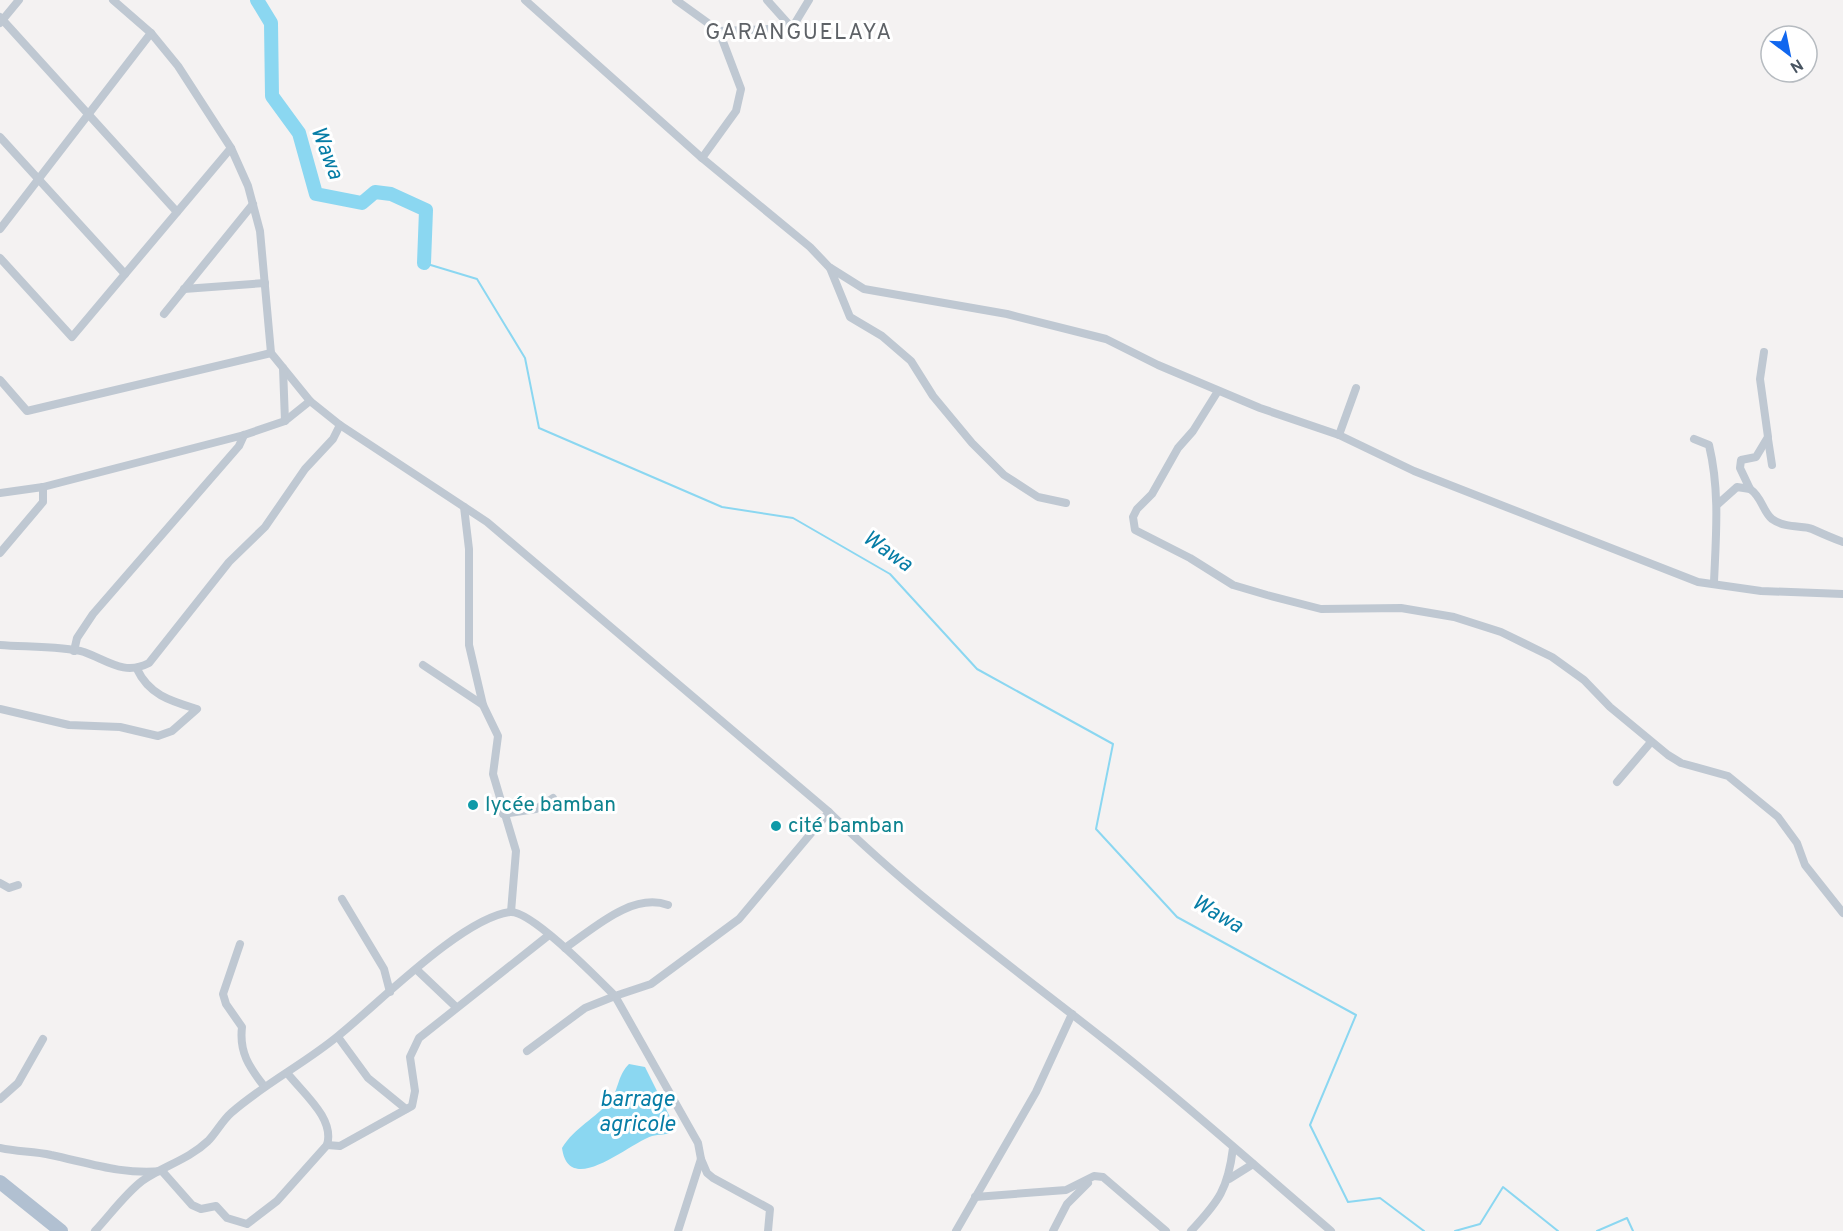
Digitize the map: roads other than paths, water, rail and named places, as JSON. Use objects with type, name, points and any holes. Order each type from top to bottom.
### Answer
[{"type":"main road","points":[[0,1182],[61,1231]]},
{"type":"street","points":[[19,0],[1,20],[177,212]]},
{"type":"street","points":[[113,0],[151,33],[178,66],[231,148],[248,186],[260,231],[271,353],[310,401],[340,425],[487,522],[829,812],[871,854],[1072,1014],[1331,1231]]},
{"type":"street","points":[[525,0],[702,158],[810,246],[830,267],[864,289],[1007,314],[1106,339],[1218,391],[1339,435],[1414,471],[1698,582],[1714,582],[1761,591],[1843,594]]},
{"type":"street","points":[[676,0],[719,31],[741,89],[736,111],[702,158]]},
{"type":"street","points":[[766,0],[792,28]]},
{"type":"street","points":[[792,28],[809,0]]},
{"type":"street","points":[[719,31],[792,28]]},
{"type":"street","points":[[0,230],[151,33]]},
{"type":"street","points":[[0,137],[125,274]]},
{"type":"street","points":[[0,258],[72,337],[231,148]]},
{"type":"street","points":[[164,314],[253,204]]},
{"type":"street","points":[[830,267],[850,317],[882,336],[911,361],[933,396],[972,443],[1004,475],[1038,497],[1066,503]]},
{"type":"street","points":[[184,289],[265,283]]},
{"type":"street","points":[[1764,352],[1760,379],[1772,465]]},
{"type":"street","points":[[0,380],[27,411],[271,353]]},
{"type":"street","points":[[283,368],[285,422]]},
{"type":"street","points":[[1339,435],[1356,388]]},
{"type":"street","points":[[1218,391],[1194,431],[1178,448],[1152,494],[1137,509],[1133,517],[1135,530],[1190,558],[1233,585],[1321,609],[1401,608],[1432,613],[1501,632],[1567,666],[1651,742],[1681,762],[1728,776],[1778,817],[1797,843],[1805,865],[1843,913]]},
{"type":"street","points":[[0,493],[43,487],[244,435],[285,422],[310,401]]},
{"type":"street","points":[[0,645],[83,652],[110,665],[137,669],[149,663],[229,562],[265,527],[305,469],[333,439],[340,425]]},
{"type":"street","points":[[74,651],[76,638],[93,614],[239,446],[244,435]]},
{"type":"street","points":[[1768,437],[1755,457],[1741,460],[1740,468],[1750,489],[1761,499],[1770,517],[1776,522],[1800,530],[1811,528],[1843,542]]},
{"type":"street","points":[[1694,439],[1709,445],[1718,504],[1714,582]]},
{"type":"street","points":[[0,553],[43,502],[43,487]]},
{"type":"street","points":[[1718,504],[1737,487],[1750,489]]},
{"type":"street","points":[[464,507],[470,549],[469,645],[483,705],[498,736],[493,774],[503,814],[516,851],[511,912]]},
{"type":"street","points":[[423,665],[483,705]]},
{"type":"street","points":[[0,709],[69,725],[120,727],[158,736],[172,731],[196,709],[163,698],[144,684],[137,669]]},
{"type":"street","points":[[1617,782],[1651,742]]},
{"type":"street","points":[[503,814],[536,810],[553,798]]},
{"type":"street","points":[[527,1051],[585,1008],[651,984],[738,919],[829,812]]},
{"type":"street","points":[[0,883],[9,888],[18,885]]},
{"type":"street","points":[[342,899],[384,969],[390,992]]},
{"type":"street","points":[[565,948],[623,909],[651,902],[668,905]]},
{"type":"street","points":[[0,1148],[18,1153],[48,1154],[140,1177],[162,1171],[181,1162],[208,1141],[229,1115],[264,1086],[288,1074],[338,1037],[453,939],[485,919],[511,912],[521,913],[565,948],[615,996],[698,1143],[707,1173],[765,1204],[770,1209],[768,1231]]},
{"type":"street","points":[[327,1145],[340,1146],[415,1102],[410,1057],[419,1038],[456,1007],[504,973],[549,935]]},
{"type":"street","points":[[240,944],[224,994],[226,1004],[242,1027],[240,1045],[250,1068],[264,1086]]},
{"type":"street","points":[[417,970],[456,1007]]},
{"type":"street","points":[[956,1231],[1036,1092],[1072,1014]]},
{"type":"street","points":[[338,1037],[368,1078],[406,1109]]},
{"type":"street","points":[[0,1099],[18,1083],[44,1039]]},
{"type":"street","points":[[237,1231],[277,1201],[327,1145],[331,1134],[326,1122],[288,1074]]},
{"type":"street","points":[[1191,1231],[1214,1207],[1229,1179],[1233,1148]]},
{"type":"street","points":[[678,1231],[701,1159]]},
{"type":"street","points":[[1229,1179],[1253,1164]]},
{"type":"street","points":[[162,1171],[192,1205],[201,1209],[216,1206],[227,1218],[247,1224]]},
{"type":"street","points":[[975,1197],[1066,1190],[1094,1176],[1103,1178],[1166,1231]]},
{"type":"street","points":[[1053,1231],[1067,1204],[1094,1176]]},
{"type":"street","points":[[95,1231],[140,1177]]},
{"type":"water","name":"barrage agricole","points":[[629,1064],[645,1067],[670,1117],[674,1132],[652,1136],[601,1164],[576,1168],[567,1162],[562,1148],[573,1134],[610,1101],[622,1073]]},
{"type":"waterway","name":"Wawa","points":[[257,0],[271,23],[272,96],[299,133],[316,194],[362,203],[375,192],[391,194],[426,210],[424,263]]},
{"type":"waterway","name":"Wawa","points":[[424,263],[477,279],[525,358],[539,428],[722,507],[793,518],[890,574],[977,669],[1113,744],[1096,829],[1177,917],[1356,1015],[1310,1125],[1348,1202],[1380,1198],[1424,1231]]},
{"type":"waterway","name":"Wawa","points":[[1455,1231],[1480,1224],[1503,1187],[1558,1231]]},
{"type":"waterway","name":"Wawa","points":[[1597,1231],[1627,1218],[1633,1231]]},
{"type":"place","name":"lycée bamban","points":[[473,805]]},
{"type":"place","name":"cité bamban","points":[[776,826]]},
{"type":"district","name":"GARANGUELAYA","points":[[799,33]]}]
